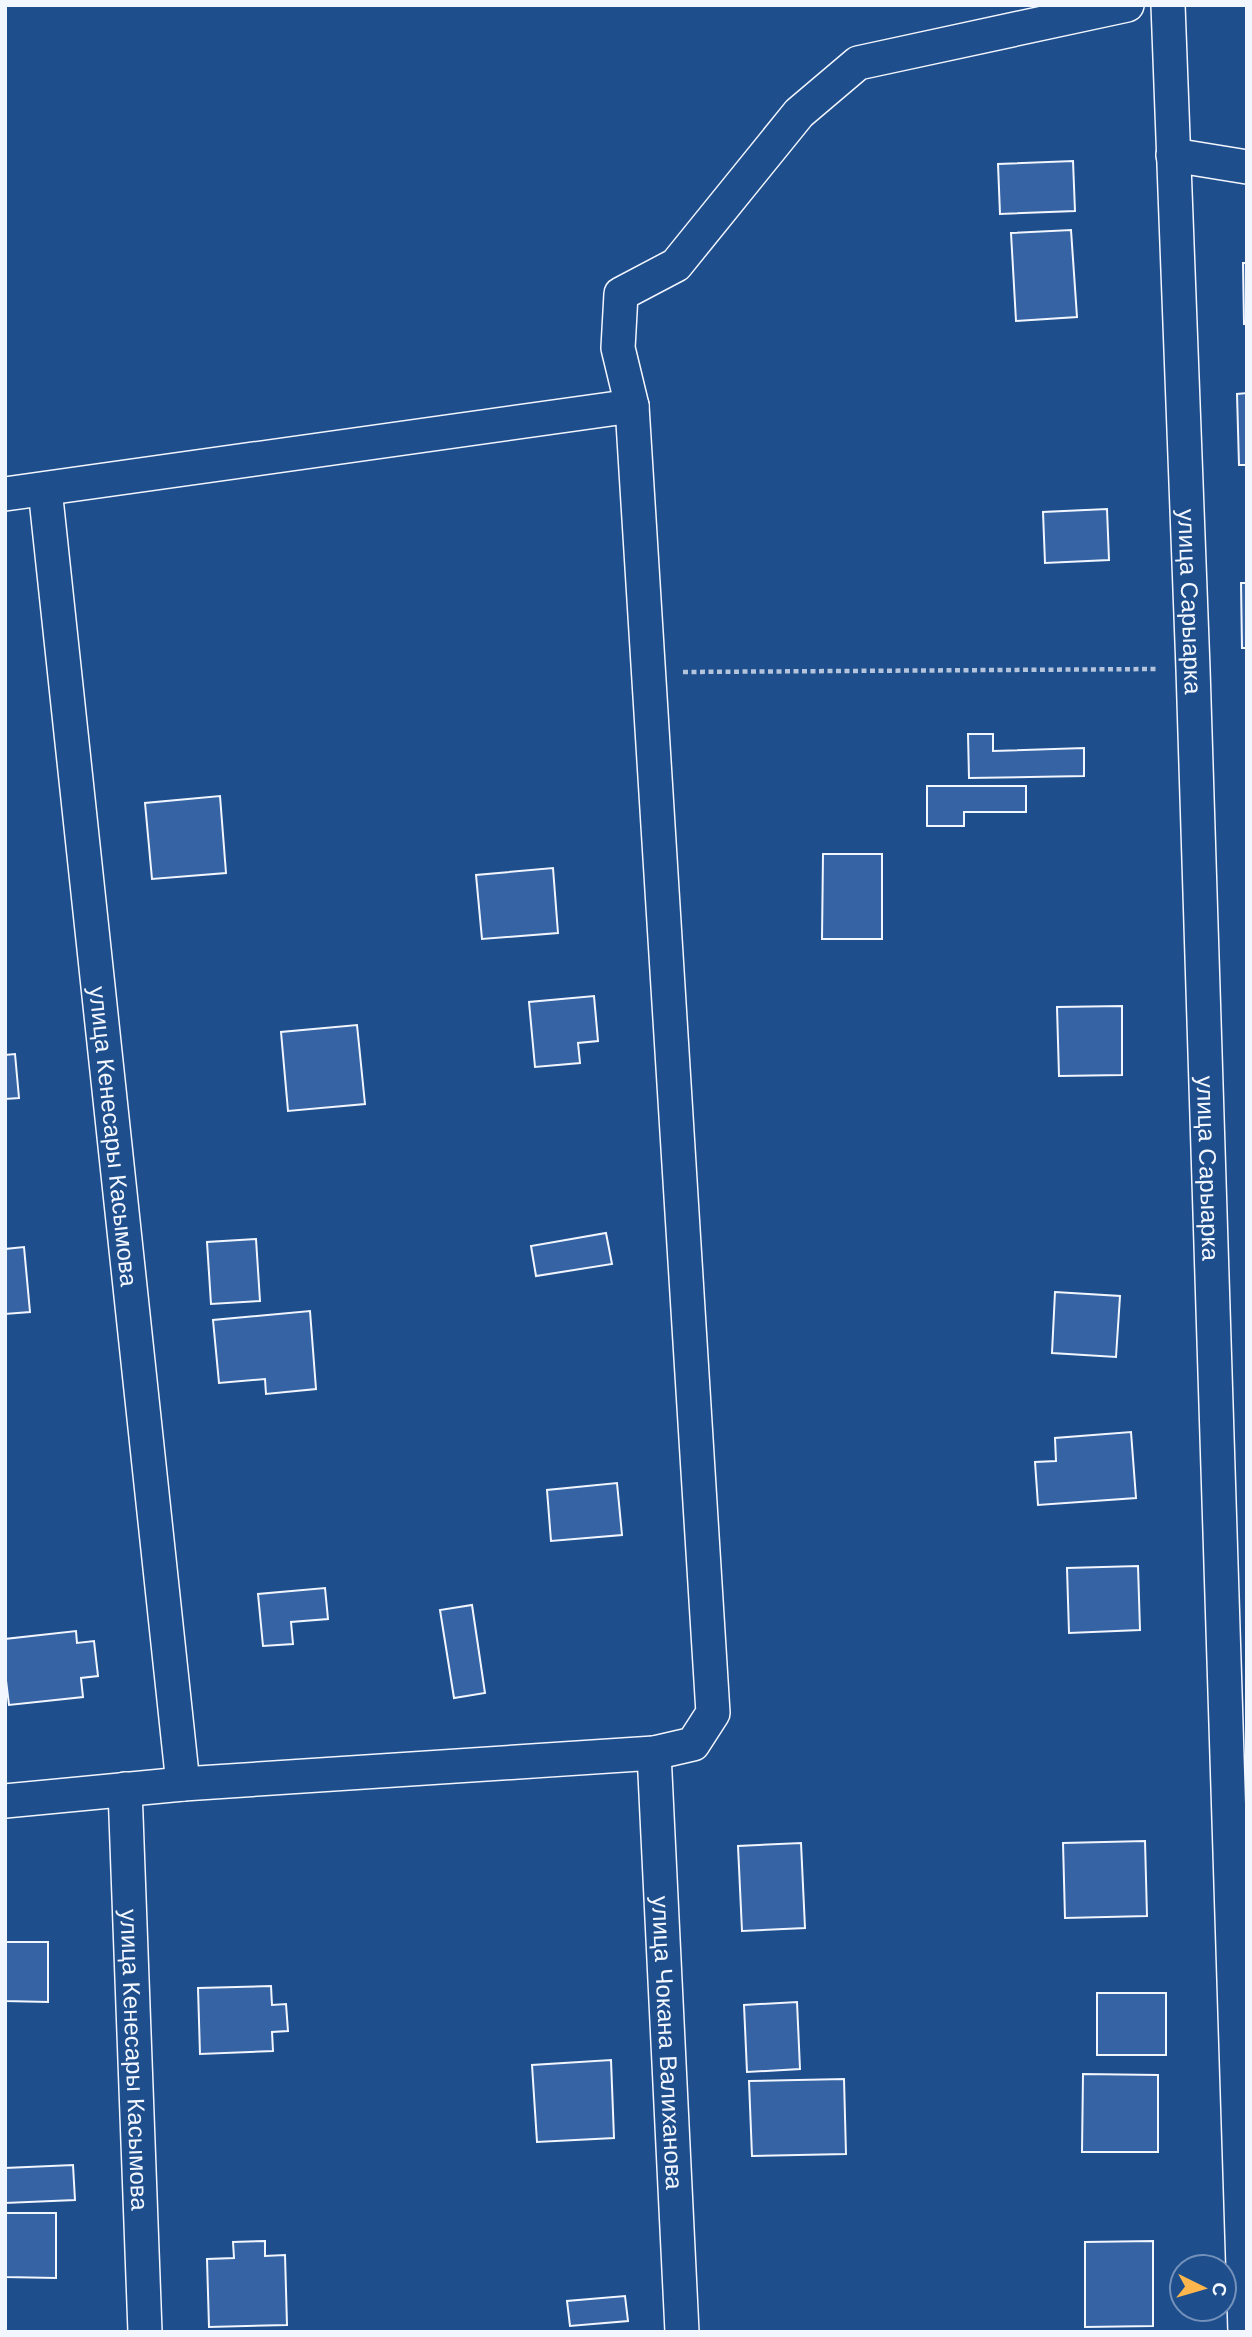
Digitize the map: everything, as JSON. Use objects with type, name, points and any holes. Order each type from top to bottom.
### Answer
[{"type":"street","points":[[5,1801],[183,1784],[654,1753],[693,1744],[713,1713],[632,406],[618,348],[621,294],[676,265],[799,113],[858,64],[1127,5]]},
{"type":"street","name":"улица Сарыарка","points":[[1168,5],[1193,669],[1245,2332]]},
{"type":"street","points":[[1173,155],[1247,167]]},
{"type":"street","points":[[5,494],[632,406]]},
{"type":"street","name":"улица Кенесары Касымова","points":[[45,489],[183,1784]]},
{"type":"street","name":"улица Чокана Валиханова","points":[[654,1753],[682,2332]]},
{"type":"street","name":"улица Кенесары Касымова","points":[[125,1789],[145,2332]]},
{"type":"path","points":[[649,672],[1193,669]]},
{"type":"building","points":[[1073,161],[1075,211],[1000,214],[998,164]]},
{"type":"building","points":[[1071,230],[1077,317],[1016,321],[1011,233]]},
{"type":"building","points":[[1243,263],[1247,263],[1247,324],[1244,324]]},
{"type":"building","points":[[1247,393],[1247,465],[1239,465],[1237,394]]},
{"type":"building","points":[[1107,509],[1109,560],[1045,563],[1043,512]]},
{"type":"building","points":[[1241,583],[1247,583],[1247,648],[1242,648]]},
{"type":"building","points":[[968,734],[993,734],[993,751],[1084,748],[1084,776],[969,778]]},
{"type":"building","points":[[927,786],[1026,786],[1026,812],[964,812],[964,826],[927,826]]},
{"type":"building","points":[[220,796],[226,873],[152,879],[145,803]]},
{"type":"building","points":[[823,854],[882,854],[882,939],[822,939]]},
{"type":"building","points":[[553,868],[558,933],[482,939],[476,875]]},
{"type":"building","points":[[594,996],[598,1041],[578,1043],[580,1063],[535,1067],[529,1002]]},
{"type":"building","points":[[1122,1006],[1122,1075],[1059,1076],[1057,1007]]},
{"type":"building","points":[[357,1025],[365,1104],[288,1111],[281,1032]]},
{"type":"building","points":[[15,1054],[19,1098],[5,1099],[5,1055]]},
{"type":"building","points":[[606,1233],[612,1264],[536,1276],[531,1246]]},
{"type":"building","points":[[256,1239],[260,1301],[211,1304],[207,1242]]},
{"type":"building","points":[[24,1247],[30,1312],[5,1314],[5,1249]]},
{"type":"building","points":[[1055,1292],[1120,1296],[1116,1357],[1052,1353]]},
{"type":"building","points":[[310,1311],[316,1389],[266,1394],[265,1379],[219,1383],[213,1320]]},
{"type":"building","points":[[1131,1432],[1136,1498],[1038,1505],[1035,1462],[1056,1461],[1055,1438]]},
{"type":"building","points":[[617,1483],[622,1535],[551,1541],[547,1490]]},
{"type":"building","points":[[1138,1566],[1140,1630],[1069,1633],[1067,1568]]},
{"type":"building","points":[[325,1588],[328,1619],[291,1622],[293,1644],[263,1646],[258,1594]]},
{"type":"building","points":[[472,1605],[485,1693],[454,1698],[440,1610]]},
{"type":"building","points":[[76,1631],[77,1643],[94,1641],[98,1676],[81,1678],[83,1697],[9,1705],[5,1639]]},
{"type":"building","points":[[1145,1841],[1147,1916],[1065,1918],[1063,1843]]},
{"type":"building","points":[[801,1843],[805,1928],[742,1931],[738,1846]]},
{"type":"building","points":[[5,1942],[48,1942],[48,2002],[5,2001]]},
{"type":"building","points":[[271,1986],[272,2005],[286,2004],[288,2031],[272,2032],[273,2051],[200,2054],[198,1988]]},
{"type":"building","points":[[1097,1993],[1166,1993],[1166,2055],[1097,2055]]},
{"type":"building","points":[[797,2002],[800,2069],[747,2072],[744,2005]]},
{"type":"building","points":[[611,2060],[614,2138],[537,2142],[532,2065]]},
{"type":"building","points":[[1083,2074],[1158,2075],[1158,2152],[1082,2152]]},
{"type":"building","points":[[844,2079],[846,2154],[752,2156],[749,2081]]},
{"type":"building","points":[[73,2165],[75,2200],[5,2203],[5,2168]]},
{"type":"building","points":[[5,2213],[56,2213],[56,2278],[5,2277]]},
{"type":"building","points":[[265,2241],[265,2256],[285,2255],[287,2325],[209,2327],[207,2259],[234,2258],[233,2242]]},
{"type":"building","points":[[1153,2241],[1153,2326],[1085,2327],[1085,2242]]},
{"type":"building","points":[[625,2296],[628,2321],[570,2326],[567,2301]]}]
